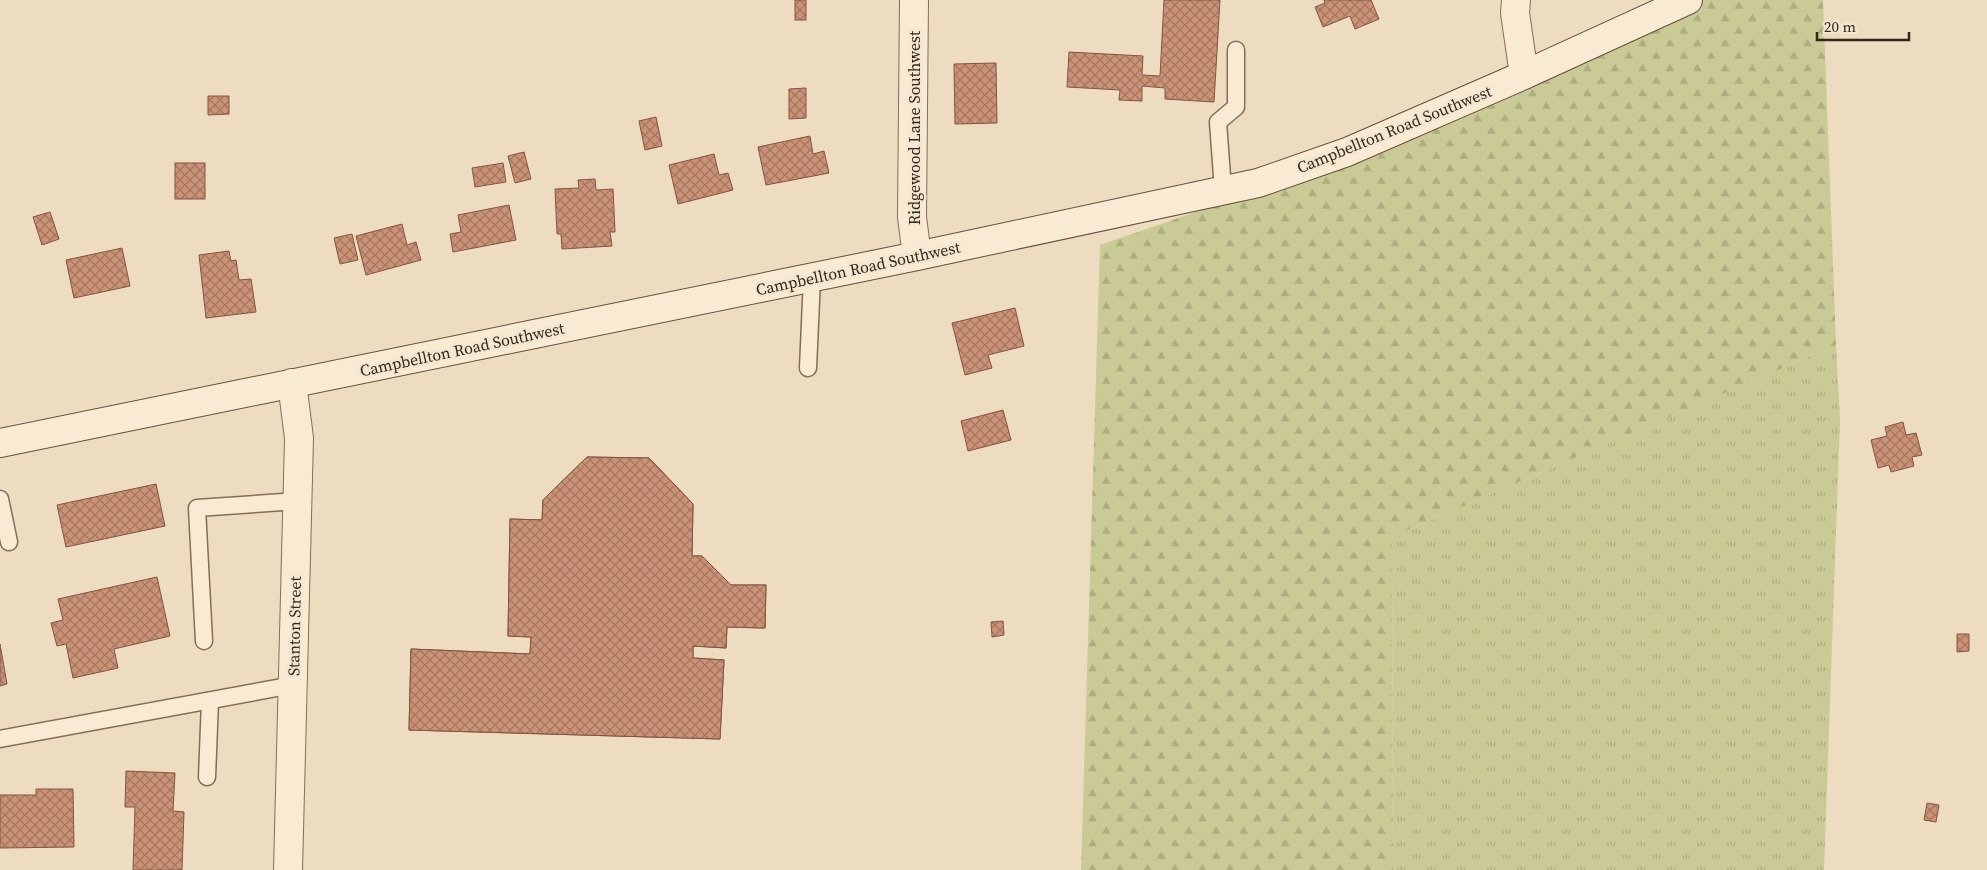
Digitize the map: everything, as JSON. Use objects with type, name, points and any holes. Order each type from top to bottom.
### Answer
[{"type":"main road","name":"Ridgewood Lane Southwest","points":[[914,0],[912,217],[917,256]]},
{"type":"main road","points":[[1516,0],[1515,13],[1524,75]]},
{"type":"main road","name":"Campbellton Road Southwest","points":[[0,443],[812,278],[1258,183],[1346,152],[1524,75],[1688,0]]},
{"type":"main road","name":"Stanton Street","points":[[288,870],[299,438],[292,383]]},
{"type":"lane","points":[[1224,190],[1218,122],[1236,107],[1236,50]]},
{"type":"lane","points":[[808,368],[812,278]]},
{"type":"lane","points":[[0,499],[9,542]]},
{"type":"lane","points":[[204,640],[197,508],[298,501]]},
{"type":"lane","points":[[0,739],[293,685]]},
{"type":"lane","points":[[207,776],[210,700]]},
{"type":"green space","points":[[1690,0],[1823,0],[1836,345],[1392,537],[1393,870],[1081,870],[1100,245],[1326,167]]},
{"type":"green space","points":[[1836,345],[1840,420],[1824,870],[1393,870],[1392,537]]},
{"type":"building","points":[[795,0],[806,0],[806,20],[795,20]]},
{"type":"building","points":[[1164,0],[1220,0],[1214,102],[1165,99],[1165,88],[1142,86],[1142,101],[1119,100],[1120,90],[1067,87],[1069,52],[1143,56],[1142,75],[1160,76]]},
{"type":"building","points":[[1324,0],[1371,0],[1379,19],[1355,29],[1350,16],[1323,27],[1315,7],[1325,3]]},
{"type":"building","points":[[996,63],[997,123],[955,124],[954,64]]},
{"type":"building","points":[[806,88],[806,118],[789,119],[789,89]]},
{"type":"building","points":[[208,96],[229,96],[229,114],[208,115]]},
{"type":"building","points":[[656,117],[662,146],[645,150],[639,121]]},
{"type":"building","points":[[810,136],[813,154],[824,151],[829,173],[766,185],[758,147]]},
{"type":"building","points":[[524,152],[531,179],[515,183],[508,156]]},
{"type":"building","points":[[714,154],[719,175],[728,173],[733,190],[678,204],[669,165]]},
{"type":"building","points":[[175,163],[205,163],[205,199],[175,199]]},
{"type":"building","points":[[503,163],[506,182],[475,187],[472,168]]},
{"type":"building","points":[[595,179],[596,190],[613,189],[615,232],[610,232],[612,246],[562,249],[561,234],[557,234],[555,189],[579,188],[578,180]]},
{"type":"building","points":[[509,205],[516,240],[453,252],[450,234],[461,232],[458,215]]},
{"type":"building","points":[[50,212],[59,239],[42,245],[33,217]]},
{"type":"building","points":[[402,224],[407,245],[416,242],[421,260],[366,275],[356,236]]},
{"type":"building","points":[[352,234],[358,260],[340,264],[334,238]]},
{"type":"building","points":[[122,248],[130,286],[74,298],[66,260]]},
{"type":"building","points":[[229,251],[231,261],[236,260],[239,280],[251,279],[256,312],[206,318],[199,255]]},
{"type":"building","points":[[1015,308],[1024,346],[988,355],[992,368],[965,375],[952,323]]},
{"type":"building","points":[[1003,410],[1011,440],[968,451],[961,421]]},
{"type":"building","points":[[1903,422],[1906,435],[1916,433],[1922,455],[1912,457],[1914,466],[1891,472],[1889,465],[1878,468],[1871,440],[1887,436],[1885,427]]},
{"type":"building","points":[[587,457],[649,458],[693,504],[692,556],[702,556],[731,585],[766,585],[765,628],[727,627],[726,648],[693,646],[693,658],[724,660],[720,739],[409,730],[411,649],[530,654],[531,637],[508,636],[510,519],[542,520],[543,500]],"holes":[[[545,638],[642,642],[642,658],[544,656]]]},
{"type":"building","points":[[587,457],[649,458],[693,504],[692,556],[702,556],[731,585],[766,585],[765,628],[727,627],[726,648],[693,646],[693,658],[724,660],[720,739],[409,730],[411,649],[530,654],[531,637],[508,636],[510,519],[542,520],[543,500]]},
{"type":"building","points":[[156,484],[165,526],[66,547],[57,505]]},
{"type":"building","points":[[157,577],[170,636],[114,649],[118,668],[73,678],[66,644],[57,646],[51,623],[63,620],[58,599]]},
{"type":"building","points":[[1003,621],[1004,635],[992,637],[991,622]]},
{"type":"building","points":[[1957,634],[1969,634],[1969,651],[1957,652]]},
{"type":"building","points":[[0,644],[7,684],[0,686]]},
{"type":"building","points":[[126,771],[175,773],[173,811],[184,812],[182,870],[133,870],[135,807],[125,807]]},
{"type":"building","points":[[36,789],[73,789],[74,847],[0,848],[0,795],[36,795]]},
{"type":"building","points":[[1927,803],[1939,805],[1936,822],[1924,820]]}]
